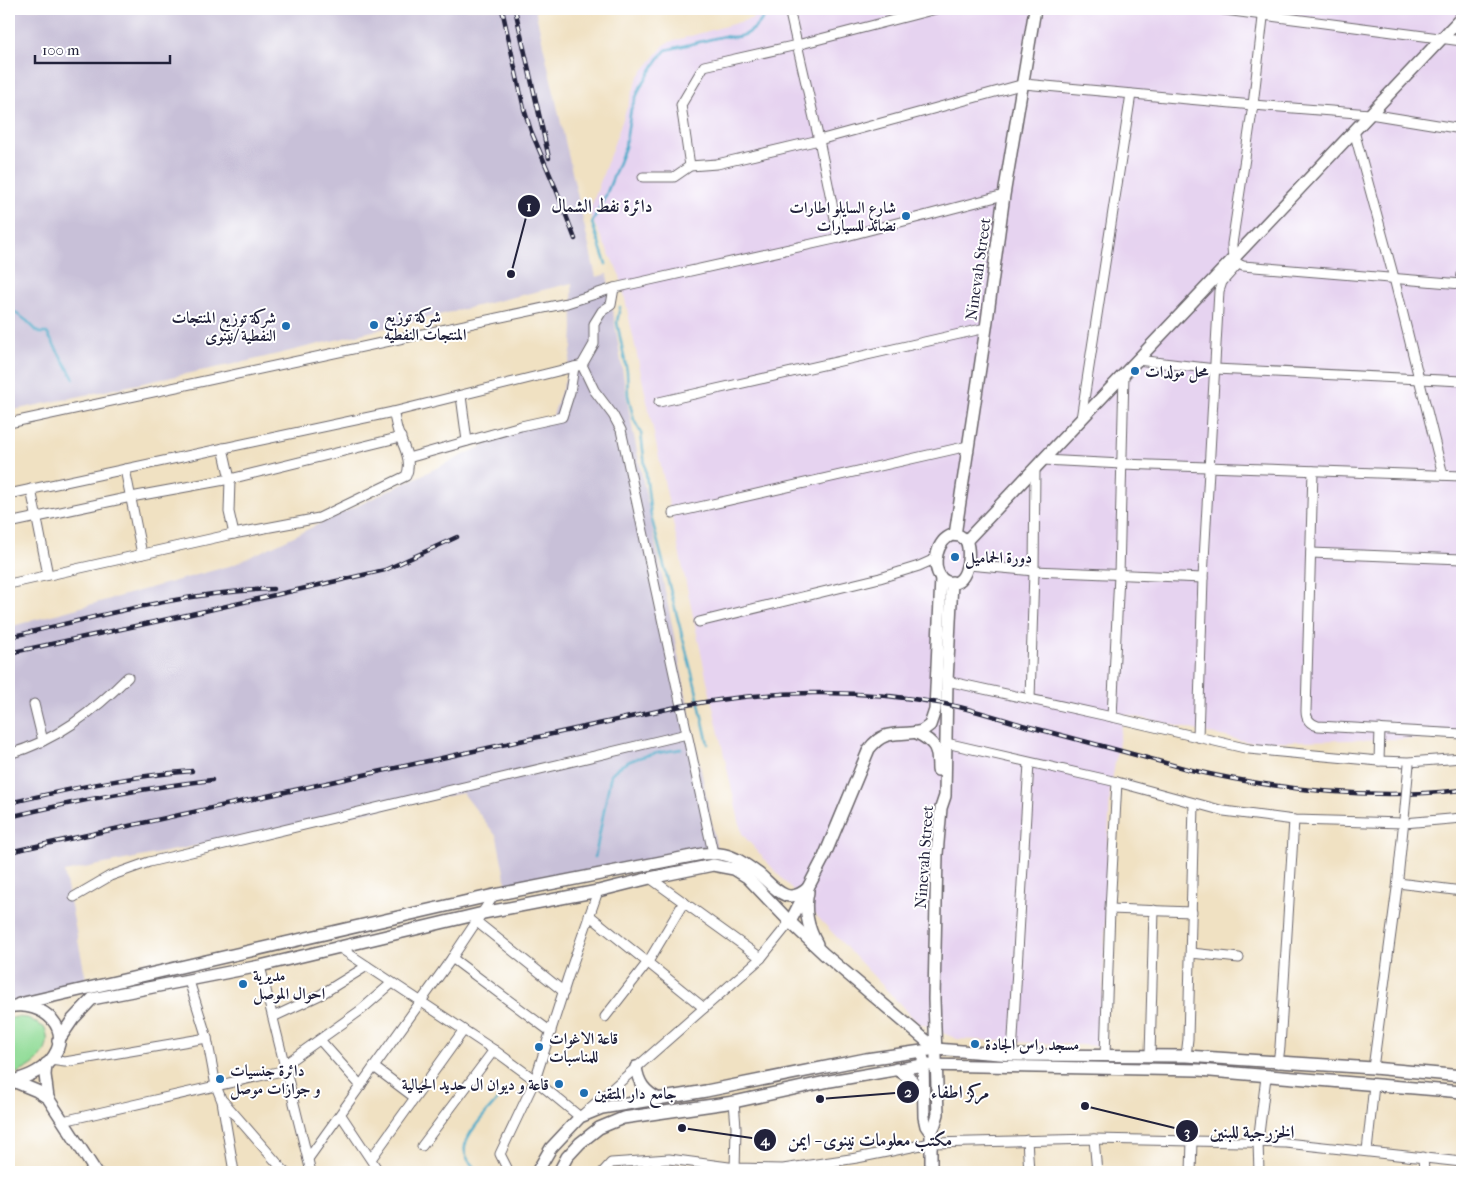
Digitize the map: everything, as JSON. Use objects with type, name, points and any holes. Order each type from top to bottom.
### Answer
[{"type":"main road","name":"Ninevah Street","points":[[955,535],[1004,195],[1035,9]]},
{"type":"main road","points":[[966,540],[1137,360],[1236,261],[1354,131],[1462,17]]},
{"type":"main road","points":[[790,922],[824,857],[869,749],[884,736],[891,733],[922,732],[930,725],[935,716],[940,578],[937,571],[937,558],[942,542],[948,536],[960,536],[966,540],[969,552],[968,565],[964,576],[957,582],[940,578]]},
{"type":"main road","name":"Ninevah Street","points":[[931,1172],[931,1138],[938,1114],[935,950],[937,854],[941,808],[944,796],[952,582]]},
{"type":"main road","points":[[917,733],[932,742],[938,753],[938,798],[941,808]]},
{"type":"main road","points":[[14,1006],[494,895],[713,853],[721,854],[735,864],[790,922],[824,954],[936,1049]]},
{"type":"main road","points":[[58,1041],[73,1019],[92,999],[260,966],[337,946],[480,917],[706,865],[735,864],[759,874],[781,894],[793,896],[804,892],[808,888]]},
{"type":"main road","points":[[808,888],[806,905],[809,923],[815,939],[824,954]]},
{"type":"main road","points":[[11,1081],[33,1074],[48,1062],[57,1049],[58,1041],[56,1023],[50,1016],[32,1007],[14,1006]]},
{"type":"main road","points":[[537,1172],[551,1148],[580,1117],[602,1108],[923,1050],[936,1049],[1012,1055],[1186,1056],[1373,1068],[1462,1076]]},
{"type":"main road","name":"Ninevah Street","points":[[923,1050],[925,1122],[931,1138]]},
{"type":"main road","points":[[48,1062],[45,1075],[48,1098]]},
{"type":"main road","points":[[559,1172],[567,1157],[580,1142],[599,1128],[623,1118],[734,1102],[830,1081],[923,1065],[1199,1070],[1462,1092]]},
{"type":"main road","points":[[828,1067],[830,1081]]},
{"type":"main road","points":[[636,1068],[643,1087],[659,1099]]},
{"type":"main road","points":[[896,1069],[909,1077],[923,1096]]},
{"type":"main road","points":[[11,1081],[37,1091],[48,1098],[96,1172]]},
{"type":"street","points":[[789,9],[839,238]]},
{"type":"street","points":[[690,166],[681,105],[704,66],[936,9]]},
{"type":"street","points":[[1217,9],[1263,12],[1462,41]]},
{"type":"street","points":[[1263,12],[1253,105],[1232,244],[1236,261],[1243,266],[1462,284],[1462,274]]},
{"type":"street","points":[[643,177],[674,176],[690,166],[717,164],[819,140],[1024,84],[1370,114],[1462,129]]},
{"type":"street","points":[[1081,419],[1131,94]]},
{"type":"street","points":[[1354,131],[1394,278],[1443,475]]},
{"type":"street","points":[[9,423],[567,303],[614,288],[839,238],[1004,195]]},
{"type":"street","points":[[1198,737],[1203,578],[1220,287],[1236,261]]},
{"type":"street","points":[[408,458],[521,426],[562,417],[578,366],[594,344],[594,324],[602,311],[611,305],[614,288]]},
{"type":"street","points":[[659,402],[986,328]]},
{"type":"street","points":[[1137,360],[1215,369],[1462,382]]},
{"type":"street","points":[[9,494],[393,412],[578,366]]},
{"type":"street","points":[[578,366],[613,415],[621,430],[713,853]]},
{"type":"street","points":[[1112,717],[1119,575],[1124,374]]},
{"type":"street","points":[[461,396],[468,441]]},
{"type":"street","points":[[9,584],[234,534],[319,518],[406,476],[408,458],[393,412]]},
{"type":"street","points":[[9,523],[131,497],[230,479],[401,437]]},
{"type":"street","points":[[673,513],[968,446]]},
{"type":"street","points":[[223,448],[230,479],[229,512],[234,534]]},
{"type":"street","points":[[1030,699],[1039,464],[1122,464],[1462,476]]},
{"type":"street","points":[[125,469],[142,554]]},
{"type":"street","points":[[1313,471],[1306,715],[1310,722],[1318,726],[1462,734]]},
{"type":"street","points":[[31,489],[48,576]]},
{"type":"street","points":[[1311,553],[1462,559]]},
{"type":"street","points":[[699,622],[880,578],[937,558]]},
{"type":"street","points":[[968,565],[1034,571],[1203,578]]},
{"type":"street","points":[[9,754],[43,741],[76,722],[128,677]]},
{"type":"street","points":[[947,681],[1112,717],[1249,750],[1409,763],[1462,758]]},
{"type":"street","points":[[34,704],[43,741]]},
{"type":"street","points":[[1379,761],[1380,729]]},
{"type":"street","points":[[74,897],[110,876],[149,862],[687,734]]},
{"type":"street","points":[[946,743],[1117,782],[1224,812],[1294,820],[1404,821],[1462,818]]},
{"type":"street","points":[[1012,1055],[1029,763]]},
{"type":"street","points":[[1373,1068],[1398,883],[1409,763]]},
{"type":"street","points":[[1105,1056],[1117,782]]},
{"type":"street","points":[[1186,1056],[1191,953],[1194,804]]},
{"type":"street","points":[[1278,1063],[1294,820]]},
{"type":"street","points":[[650,878],[761,958]]},
{"type":"street","points":[[1398,883],[1462,891]]},
{"type":"street","points":[[509,1172],[500,1154],[536,1080],[598,891]]},
{"type":"street","points":[[308,1159],[452,958],[494,895]]},
{"type":"street","points":[[605,1018],[648,962],[684,902]]},
{"type":"street","points":[[1110,909],[1192,912]]},
{"type":"street","points":[[1150,1056],[1154,910]]},
{"type":"street","points":[[589,915],[704,1008]]},
{"type":"street","points":[[480,917],[564,992]]},
{"type":"street","points":[[337,946],[494,1050],[536,1080],[580,1117],[761,958],[790,922]]},
{"type":"street","points":[[1191,953],[1239,958]]},
{"type":"street","points":[[452,958],[552,1032]]},
{"type":"street","points":[[260,966],[311,1172]]},
{"type":"street","points":[[273,1017],[320,995],[367,966]]},
{"type":"street","points":[[189,981],[207,1038],[216,1086],[222,1101],[234,1172]]},
{"type":"street","points":[[63,1121],[216,1086],[285,1067],[361,1010],[392,983]]},
{"type":"street","points":[[370,1159],[463,1030]]},
{"type":"street","points":[[48,1062],[65,1062],[207,1038]]},
{"type":"street","points":[[320,1040],[361,1086]]},
{"type":"street","points":[[422,1146],[494,1050]]},
{"type":"street","points":[[374,1067],[414,1097]]},
{"type":"street","points":[[1259,1172],[1258,1142],[1266,1076]]},
{"type":"street","points":[[1367,1151],[1374,1084]]},
{"type":"street","points":[[222,1101],[284,1172]]},
{"type":"street","points":[[734,1102],[736,1170]]},
{"type":"street","points":[[341,1115],[379,1172]]},
{"type":"street","points":[[603,1172],[611,1163],[669,1159],[736,1170],[818,1168],[931,1138],[1286,1143],[1462,1162]]},
{"type":"street","points":[[1094,1139],[1097,1172]]},
{"type":"street","points":[[1027,1140],[1029,1172]]},
{"type":"street","points":[[1191,1172],[1192,1141]]},
{"type":"street","points":[[1423,1157],[1424,1172]]},
{"type":"shaded area","points":[[9,9],[535,9],[596,277],[607,274],[629,411],[717,850],[508,893],[497,837],[463,793],[64,872],[88,989],[9,1007],[9,627],[233,565],[535,421],[552,418],[566,378],[572,347],[573,328],[572,283],[253,360],[9,411]]},
{"type":"shaded area","points":[[752,9],[1462,9],[1462,738],[1248,742],[1124,714],[1110,791],[1101,1046],[957,1039],[917,1022],[742,834],[707,681],[620,276],[589,213],[638,77],[666,43],[754,18]]},
{"type":"green space","points":[[16,1017],[28,1018],[45,1028],[47,1045],[44,1053],[33,1065],[9,1076],[9,1019]]},
{"type":"waterway","points":[[606,264],[592,223],[606,195],[625,147],[631,109],[640,88],[659,58],[666,50],[724,36],[732,37],[745,34],[761,22],[769,9]]},
{"type":"waterway","points":[[620,307],[617,322],[627,371],[628,395],[634,420],[641,433],[651,516],[695,685],[708,744]]},
{"type":"waterway","points":[[9,308],[27,321],[39,333],[47,333],[74,379]]},
{"type":"waterway","points":[[595,857],[611,774],[634,759],[681,749]]},
{"type":"waterway","points":[[480,1172],[469,1161],[465,1154],[465,1146],[474,1128],[499,1098]]},
{"type":"railway","points":[[502,9],[524,109],[531,131],[575,239]]},
{"type":"railway","points":[[515,9],[549,158]]},
{"type":"railway","points":[[9,653],[385,570],[457,537]]},
{"type":"railway","points":[[9,637],[173,600],[239,591],[273,589]]},
{"type":"railway","points":[[9,852],[681,706],[780,694],[846,693],[880,695],[945,704],[1187,769],[1289,788],[1393,794],[1462,790]]},
{"type":"railway","points":[[9,803],[100,784],[192,771]]},
{"type":"railway","points":[[9,817],[110,796],[212,780]]},
{"type":"place","name":"شارع السايلو اطارات نضائد للسيارات","points":[[906,216]]},
{"type":"place","name":"دائرة نفط الشمال","points":[[511,274]]},
{"type":"place","name":"شركة توزيع المنتجات النفطيه","points":[[374,325]]},
{"type":"place","name":"شركة توزيع المنتجات النفطية /نينوى","points":[[286,326]]},
{"type":"place","name":"محل مولدات","points":[[1135,371]]},
{"type":"place","name":"دورة الحماميل","points":[[955,557]]},
{"type":"place","name":"مديرية احوال الموصل","points":[[243,984]]},
{"type":"place","name":"مسجد راس الجادة","points":[[975,1044]]},
{"type":"place","name":"قاعة الاغوات للمناسبات","points":[[539,1047]]},
{"type":"place","name":"دائرة جنسيات و جوازات موصل","points":[[220,1079]]},
{"type":"place","name":"قاعة و ديوان ال حديد الحيالية","points":[[559,1084]]},
{"type":"place","name":"جامع دار المتقين","points":[[584,1093]]},
{"type":"place","name":"مركز اطفاء","points":[[820,1099]]},
{"type":"place","name":"الخزرجية للبنين","points":[[1085,1106]]},
{"type":"place","name":"مكتب معلومات نينوى - ايمن","points":[[682,1128]]}]
